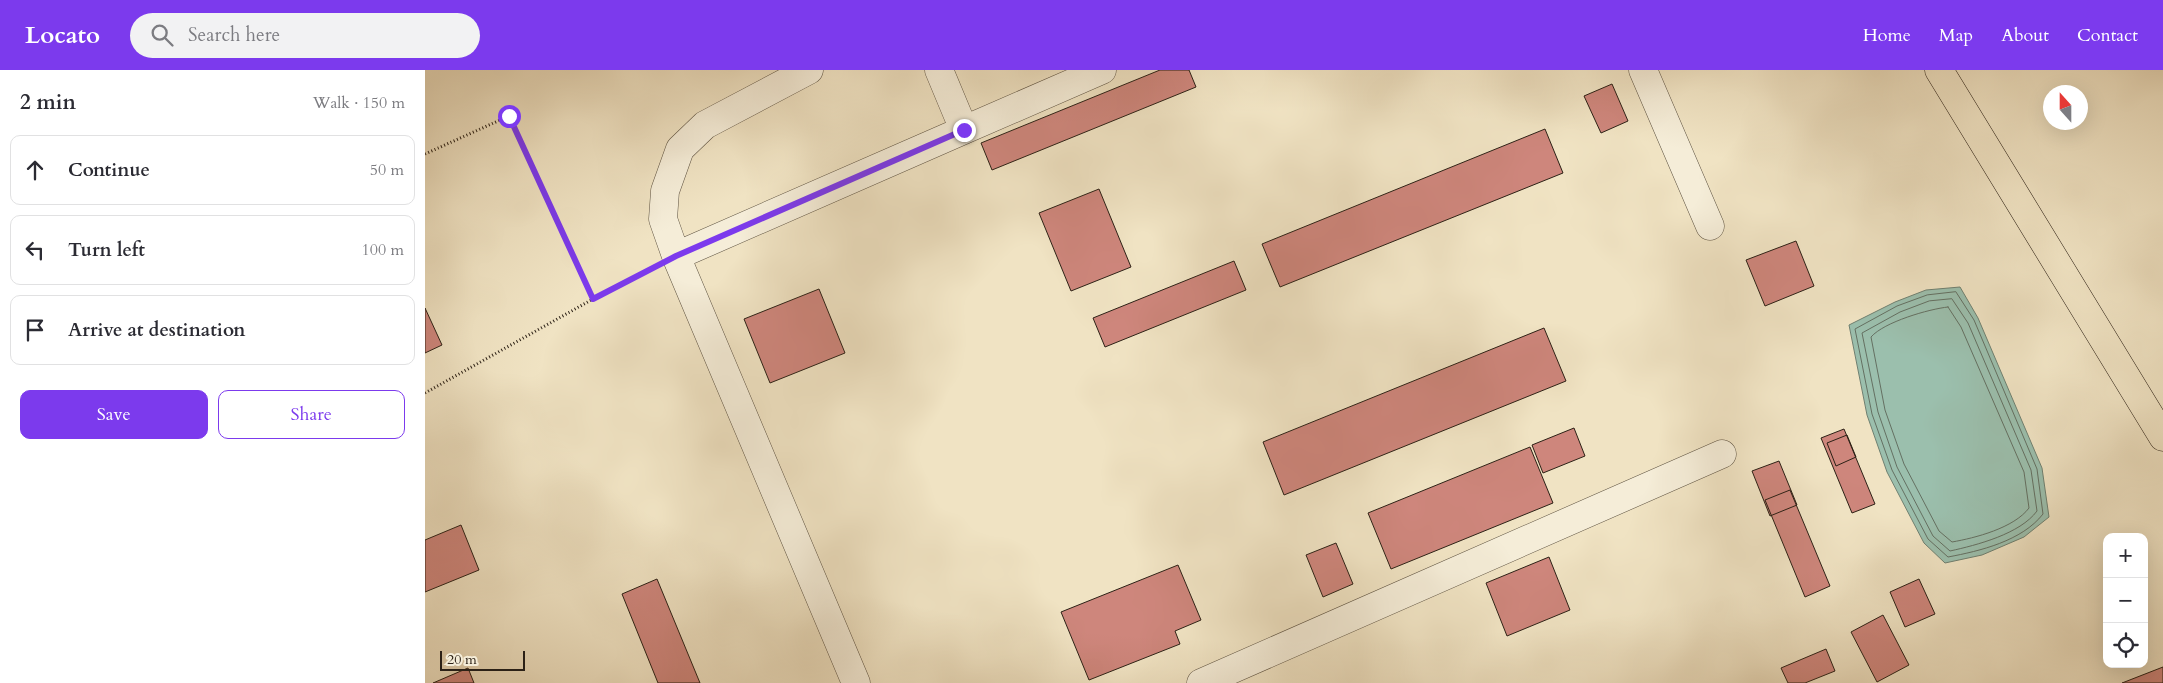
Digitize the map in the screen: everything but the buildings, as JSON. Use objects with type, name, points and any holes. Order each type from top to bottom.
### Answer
[{"type":"main road","points":[[1939,70],[2163,437]]},
{"type":"lane","points":[[809,70],[705,124],[680,149],[665,191],[663,219],[676,256],[856,683]]},
{"type":"lane","points":[[939,70],[964,130]]},
{"type":"lane","points":[[676,256],[1102,70]]},
{"type":"lane","points":[[1643,70],[1710,226]]},
{"type":"lane","points":[[1201,683],[1722,454]]},
{"type":"path","points":[[425,154],[509,116],[593,299]]},
{"type":"path","points":[[425,393],[593,299],[676,256]]},
{"type":"water","points":[[1960,287],[1978,318],[2042,468],[2049,517],[2024,537],[1982,555],[1945,563],[1924,543],[1887,472],[1867,415],[1849,325],[1895,302],[1926,290]]},
{"type":"route","points":[[509,116],[593,299],[676,256],[964,130]]}]
